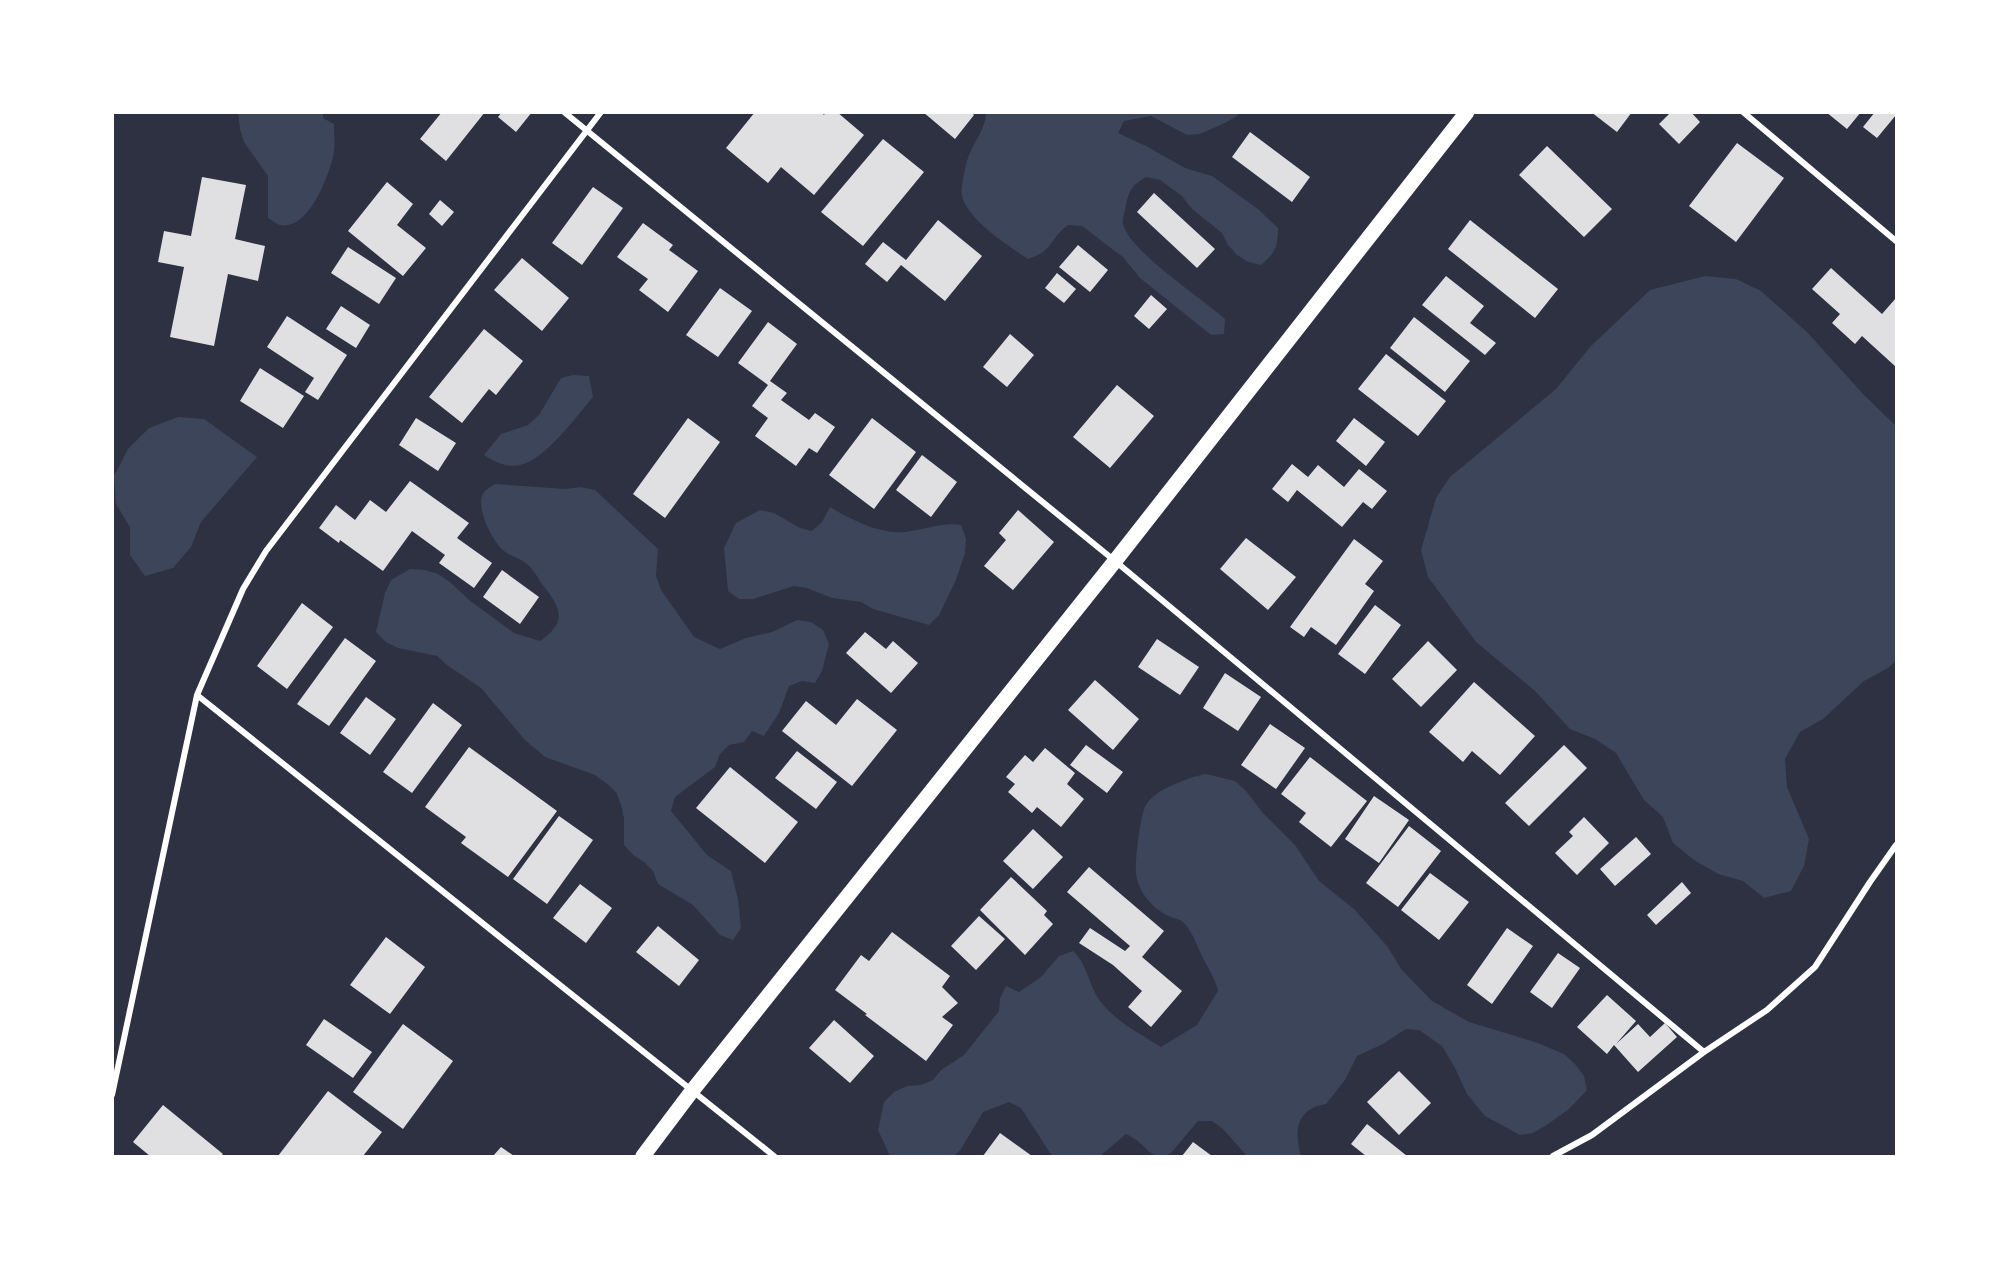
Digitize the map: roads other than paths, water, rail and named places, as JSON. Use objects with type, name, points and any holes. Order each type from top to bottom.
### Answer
[{"type":"main road","points":[[644,1156],[692,1091],[1116,561],[1467,112]]},
{"type":"street","points":[[564,112],[1116,561],[1704,1052]]},
{"type":"street","points":[[112,1095],[197,695],[243,589],[266,551],[601,112]]},
{"type":"street","points":[[1743,112],[1896,241]]},
{"type":"street","points":[[197,695],[774,1156]]},
{"type":"street","points":[[1553,1156],[1592,1135],[1704,1052],[1767,1011],[1815,966],[1896,846]]}]
